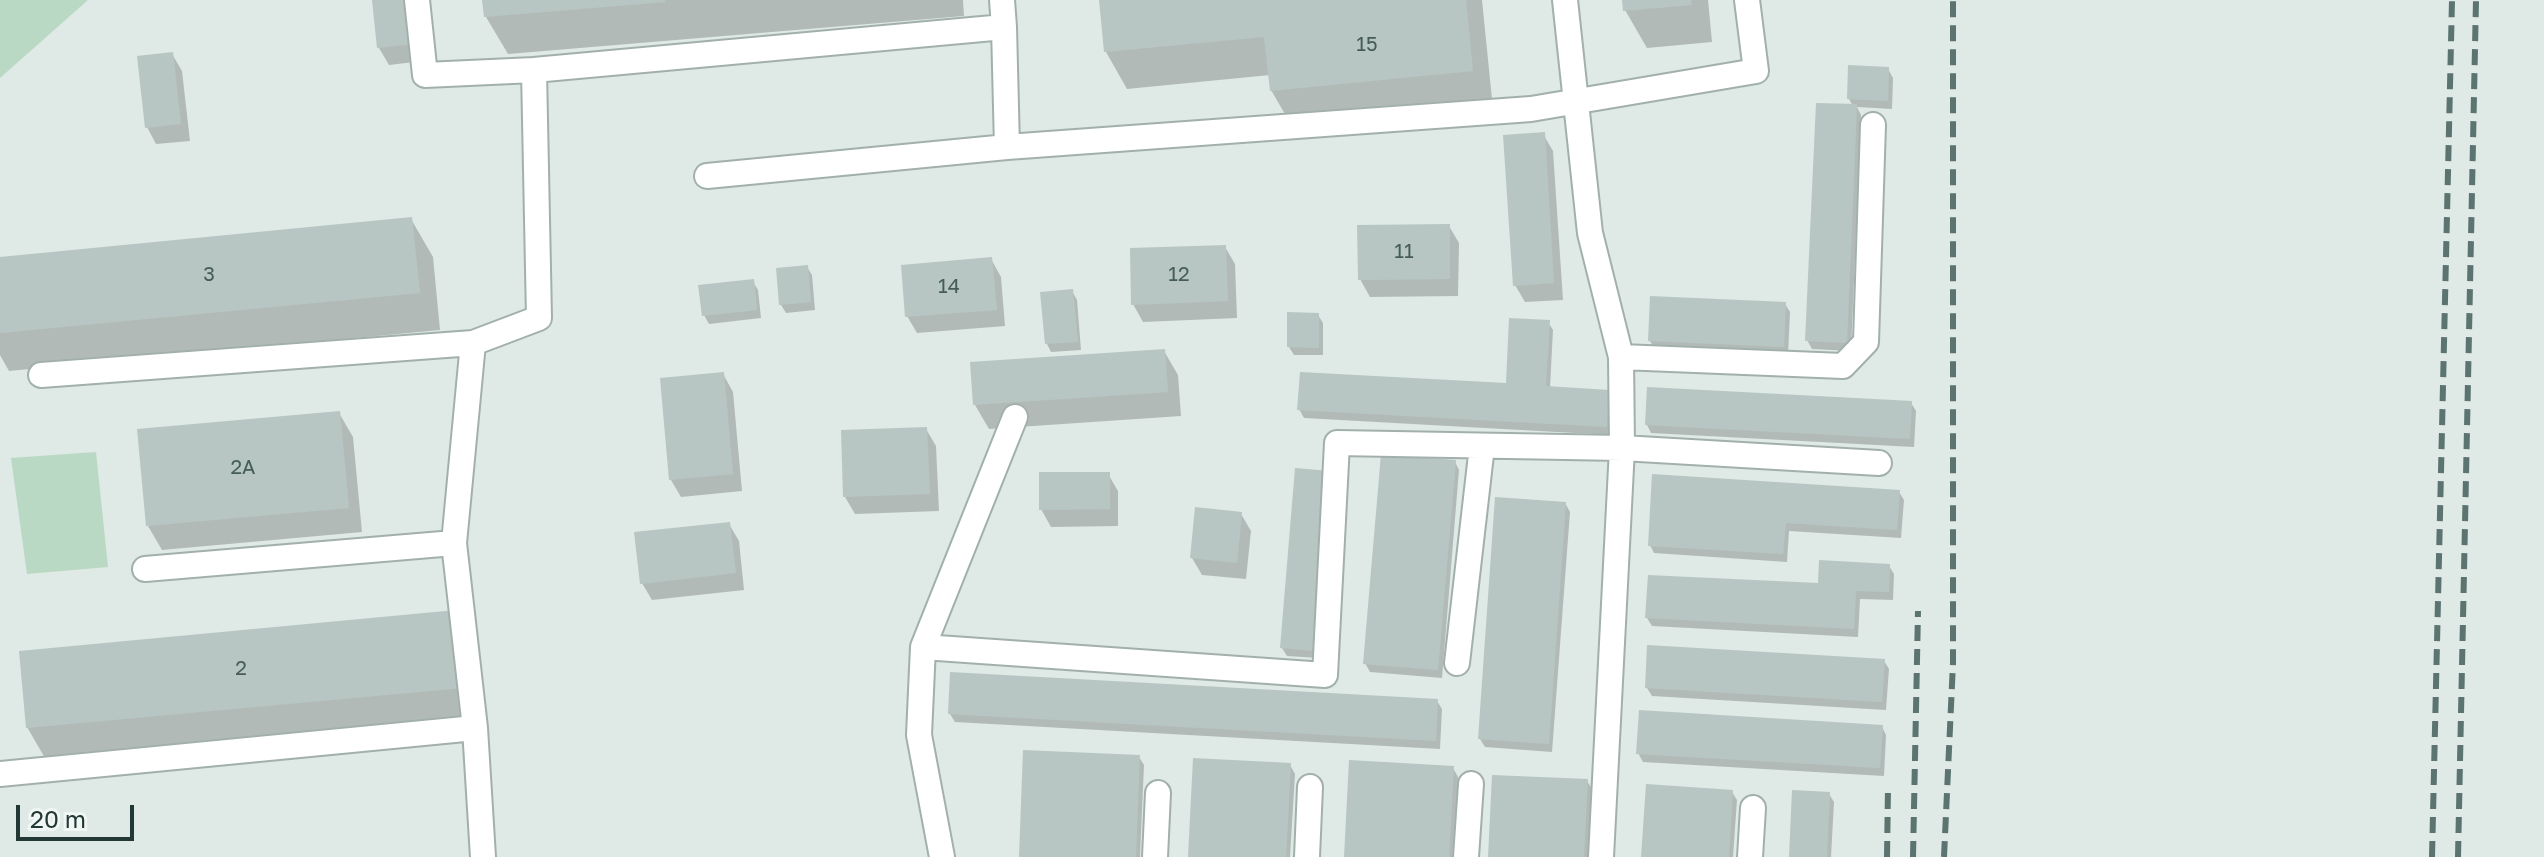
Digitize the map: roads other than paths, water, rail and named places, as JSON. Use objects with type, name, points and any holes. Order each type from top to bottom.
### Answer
[{"type":"lane","points":[[417,0],[425,75],[534,70],[1004,27]]},
{"type":"lane","points":[[1002,0],[1007,147]]},
{"type":"lane","points":[[1565,0],[1590,233],[1621,357],[1622,448],[1601,857]]},
{"type":"lane","points":[[707,176],[1007,147],[1531,109],[1756,71],[1747,0]]},
{"type":"lane","points":[[41,375],[473,343],[539,318],[534,70]]},
{"type":"lane","points":[[1621,357],[1843,366],[1866,342],[1873,125]]},
{"type":"lane","points":[[473,343],[454,543],[475,728],[483,857]]},
{"type":"lane","points":[[942,857],[919,735],[923,647],[1015,417]]},
{"type":"lane","points":[[923,647],[1325,675],[1337,443],[1622,448],[1879,463]]},
{"type":"lane","points":[[1457,663],[1482,446]]},
{"type":"lane","points":[[145,569],[454,543]]},
{"type":"lane","points":[[0,774],[475,728]]},
{"type":"lane","points":[[1466,857],[1471,784]]},
{"type":"lane","points":[[1307,857],[1310,787]]},
{"type":"lane","points":[[1155,857],[1158,793]]},
{"type":"lane","points":[[1750,857],[1753,808]]},
{"type":"railway","points":[[1944,857],[1953,663],[1953,0]]},
{"type":"railway","points":[[2432,857],[2452,0]]},
{"type":"railway","points":[[2458,857],[2476,0]]},
{"type":"railway","points":[[1913,857],[1918,611]]},
{"type":"railway","points":[[1887,857],[1888,788]]}]
